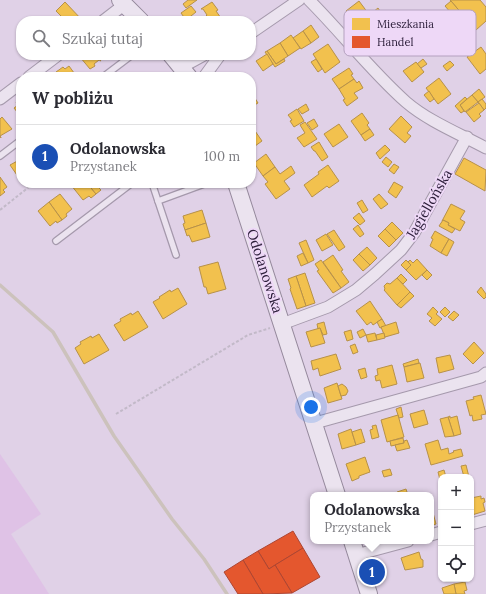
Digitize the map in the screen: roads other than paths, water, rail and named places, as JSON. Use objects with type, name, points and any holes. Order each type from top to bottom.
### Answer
[{"type":"street","points":[[256,30],[300,0]]},
{"type":"street","points":[[309,0],[344,37]]},
{"type":"street","points":[[108,16],[122,2],[135,16]]},
{"type":"street","points":[[361,56],[406,102],[424,115],[486,148]]},
{"type":"street","points":[[36,72],[51,60]]},
{"type":"street","points":[[176,60],[185,72],[198,60]]},
{"type":"street","points":[[208,72],[216,60]]},
{"type":"street","points":[[0,99],[16,87]]},
{"type":"street","name":"Jagiellońska","points":[[282,324],[328,307],[356,290],[401,250],[414,234],[467,137]]},
{"type":"street","name":"Odolanowska","points":[[238,188],[315,423],[336,492]]},
{"type":"street","points":[[315,423],[481,377],[486,373]]},
{"type":"street","points":[[474,523],[486,520]]},
{"type":"street","points":[[369,594],[354,548],[385,544]]},
{"type":"lane","points":[[110,72],[125,60]]},
{"type":"lane","points":[[0,156],[16,144]]},
{"type":"lane","points":[[56,241],[125,188]]},
{"type":"lane","points":[[154,188],[176,255]]},
{"type":"lane","points":[[158,201],[193,188]]},
{"type":"waterway","points":[[0,285],[53,332],[114,436],[172,519],[204,559],[227,594]]},
{"type":"place","name":"Odolanowska","points":[[372,572]]}]
